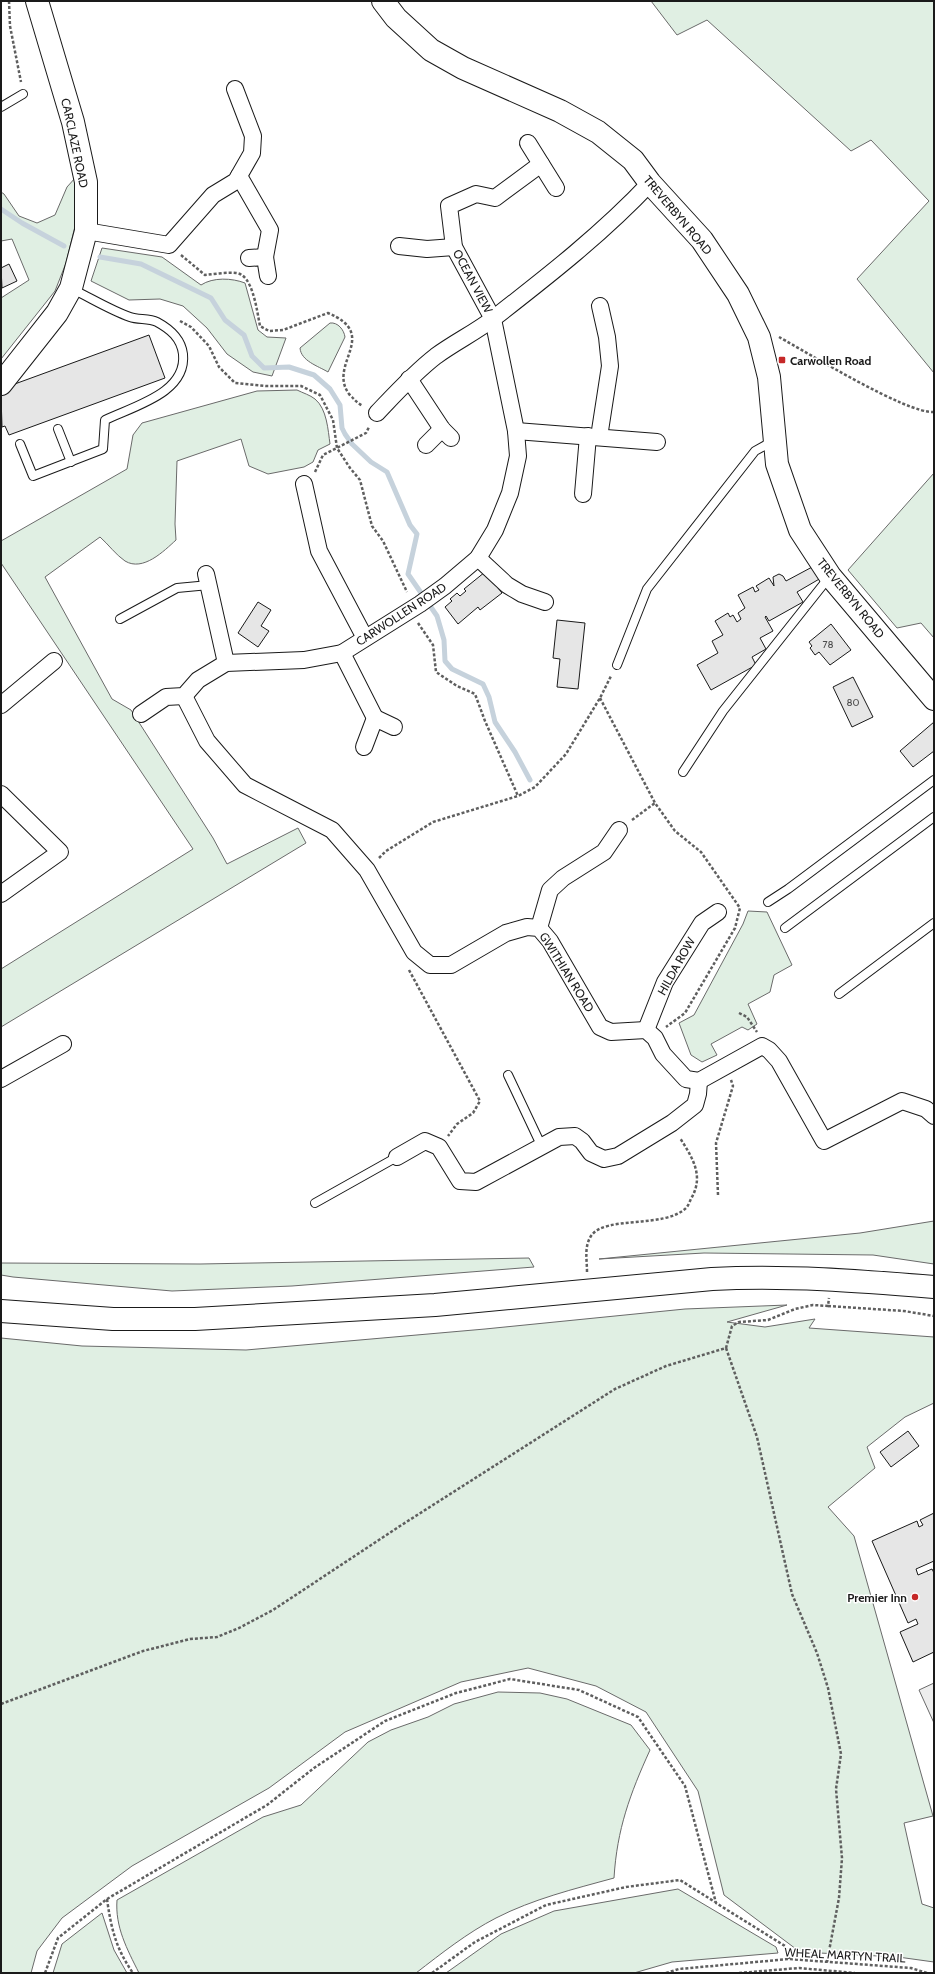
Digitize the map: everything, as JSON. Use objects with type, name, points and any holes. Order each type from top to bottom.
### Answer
[{"type":"main road","name":"CARCLAZE ROAD","points":[[1,384],[57,313],[71,288],[86,231],[86,182],[73,122],[37,1]]},
{"type":"main road","name":"TREVERBYN ROAD","points":[[383,1],[396,18],[431,50],[463,68],[560,110],[598,132],[632,160],[650,183],[702,240],[738,294],[759,337],[769,377],[776,464],[800,530],[830,576],[934,699]]},
{"type":"main road","points":[[1,1310],[113,1320],[195,1319],[435,1305],[712,1279],[787,1277],[934,1287]]},
{"type":"street","points":[[86,231],[169,245],[213,195],[236,181],[252,153],[253,136],[235,89]]},
{"type":"street","points":[[528,143],[556,188]]},
{"type":"street","name":"OCEAN VIEW","points":[[493,319],[454,247],[449,206],[476,194],[495,198],[541,164]]},
{"type":"street","points":[[239,176],[270,230],[264,257],[268,276]]},
{"type":"street","points":[[378,413],[408,379],[436,356],[493,319],[615,219],[650,183]]},
{"type":"street","points":[[399,246],[427,249],[454,247]]},
{"type":"street","points":[[249,258],[264,257]]},
{"type":"street","points":[[583,494],[610,366],[607,337],[600,306]]},
{"type":"street","name":"CARWOLLEN ROAD","points":[[184,696],[198,680],[226,663],[304,660],[342,653],[421,603],[478,558],[495,530],[510,493],[518,456],[516,431],[493,319]]},
{"type":"street","points":[[408,379],[446,434],[426,445]]},
{"type":"street","points":[[516,431],[657,442]]},
{"type":"street","points":[[304,484],[319,552],[364,638]]},
{"type":"street","points":[[478,558],[507,585],[522,594],[545,602]]},
{"type":"street","points":[[208,579],[226,663]]},
{"type":"street","points":[[342,653],[375,718],[394,727]]},
{"type":"street","points":[[1,705],[54,661]]},
{"type":"street","points":[[141,714],[166,697],[184,696]]},
{"type":"street","name":"GWITHIAN ROAD","points":[[184,696],[207,741],[245,785],[332,830],[367,870],[414,952],[430,965],[451,965],[506,933],[527,926],[539,928],[550,941],[600,1027],[611,1032],[646,1030]]},
{"type":"street","points":[[364,747],[375,718]]},
{"type":"street","points":[[1,794],[60,852],[1,894]]},
{"type":"street","points":[[539,928],[550,890],[563,878],[604,852],[619,830]]},
{"type":"street","name":"HILDA ROW","points":[[646,1030],[665,982],[702,922],[718,912]]},
{"type":"street","points":[[646,1030],[655,1038],[663,1054],[686,1079],[699,1081],[762,1046],[769,1050],[779,1061],[824,1141],[902,1101],[926,1109],[934,1116]]},
{"type":"street","points":[[1,1079],[63,1044]]},
{"type":"street","points":[[397,1158],[425,1141],[439,1147],[460,1181],[476,1182],[559,1137],[575,1136],[582,1141],[591,1153],[604,1158],[618,1156],[672,1123],[695,1105],[699,1081]]},
{"type":"lane","points":[[1,107],[23,94]]},
{"type":"lane","points":[[20,444],[33,476],[103,449],[105,420],[164,392],[177,381],[184,363],[182,344],[170,330],[155,321],[131,317],[71,288]]},
{"type":"lane","points":[[58,430],[71,462]]},
{"type":"lane","points":[[617,665],[647,589],[755,451],[774,440]]},
{"type":"lane","points":[[683,772],[723,711],[830,576]]},
{"type":"lane","points":[[120,619],[177,588],[208,579]]},
{"type":"lane","points":[[768,902],[934,780]]},
{"type":"lane","points":[[785,928],[934,817]]},
{"type":"lane","points":[[839,994],[934,923]]},
{"type":"lane","points":[[508,1075],[542,1146]]},
{"type":"lane","points":[[315,1203],[397,1158]]},
{"type":"path","points":[[9,1],[10,26],[23,94]]},
{"type":"path","points":[[169,245],[205,275],[237,273],[246,276],[250,284],[260,326],[269,331],[283,330],[328,312],[338,317],[348,327],[353,338],[352,348],[343,373],[344,387],[356,402],[378,413],[366,433],[323,455],[318,469],[304,484]]},
{"type":"path","points":[[179,320],[191,327],[209,346],[219,367],[235,384],[301,386],[320,395],[333,420],[337,448],[360,480],[372,526],[383,541],[408,593],[421,603],[419,624],[433,645],[436,672],[458,686],[476,694],[484,721],[518,796]]},
{"type":"path","points":[[752,322],[897,401],[926,412],[934,412]]},
{"type":"path","points":[[367,870],[386,851],[433,822],[518,796],[535,787],[566,754],[600,698],[617,665]]},
{"type":"path","points":[[600,698],[656,803],[619,830]]},
{"type":"path","points":[[414,952],[409,971],[480,1101],[473,1113],[457,1124],[439,1147]]},
{"type":"path","points":[[739,1013],[747,1017],[752,1024],[762,1046]]},
{"type":"path","points":[[718,1195],[716,1143],[733,1086],[728,1064]]},
{"type":"path","points":[[587,1274],[586,1247],[592,1235],[604,1227],[664,1219],[686,1208],[697,1188],[698,1177],[695,1164],[672,1123]]},
{"type":"path","points":[[828,1306],[830,1279]]},
{"type":"path","points":[[827,1962],[839,1898],[842,1858],[836,1789],[841,1754],[828,1688],[820,1660],[792,1594],[757,1437],[726,1348],[732,1326],[739,1322],[768,1320],[813,1305],[904,1311],[934,1316]]},
{"type":"path","points":[[1,1704],[143,1651],[190,1639],[217,1637],[239,1628],[273,1610],[400,1526],[615,1389],[666,1366],[726,1348]]},
{"type":"path","points":[[45,1973],[58,1938],[107,1899],[267,1805],[314,1768],[385,1721],[456,1694],[510,1679],[579,1690],[638,1717],[685,1786],[716,1903]]},
{"type":"path","points":[[432,1973],[475,1942],[546,1905],[626,1887],[680,1880],[785,1946],[789,1959]]},
{"type":"path","points":[[107,1899],[110,1923],[121,1956],[134,1973]]},
{"type":"path","name":"WHEAL MARTYN TRAIL","points":[[666,1973],[679,1969],[789,1959],[911,1968],[927,1973]]},
{"type":"path","points":[[739,1973],[799,1968],[855,1973]]},
{"type":"green space","points":[[651,1],[934,1],[934,373],[857,279],[929,201],[871,140],[851,151],[707,20],[677,35]]},
{"type":"green space","points":[[76,177],[77,218],[66,263],[55,291],[1,359],[1,298],[29,280],[12,239],[1,241],[1,192],[19,216],[37,223],[55,215],[67,187]]},
{"type":"green space","points":[[102,248],[162,257],[201,285],[206,282],[223,279],[245,283],[258,330],[267,337],[286,338],[272,376],[253,372],[227,354],[207,328],[183,306],[160,299],[129,300],[91,281]]},
{"type":"green space","points":[[330,323],[336,324],[340,327],[345,337],[328,372],[307,360],[301,353],[300,348]]},
{"type":"green space","points":[[297,390],[309,395],[319,403],[328,426],[330,444],[318,450],[313,462],[304,467],[268,474],[249,466],[241,439],[177,461],[175,524],[176,540],[166,549],[153,559],[139,564],[132,564],[122,559],[100,537],[45,577],[112,699],[131,710],[213,838],[227,864],[298,828],[306,843],[1,1027],[1,969],[193,849],[1,563],[1,541],[127,469],[133,435],[142,423],[257,391]]},
{"type":"green space","points":[[934,473],[934,638],[921,623],[897,628],[848,570]]},
{"type":"green space","points":[[748,911],[767,912],[792,965],[774,975],[770,992],[748,1004],[757,1024],[748,1030],[742,1027],[711,1044],[717,1055],[702,1062],[691,1055],[679,1023],[694,1015],[743,924]]},
{"type":"green space","points":[[934,1221],[934,1264],[873,1255],[704,1253],[599,1259],[860,1233]]},
{"type":"green space","points":[[529,1258],[534,1267],[292,1286],[172,1291],[1,1275],[1,1263],[200,1264]]},
{"type":"green space","points":[[787,1305],[727,1322],[765,1327],[815,1319],[809,1328],[934,1337],[934,1403],[905,1417],[867,1447],[875,1468],[828,1507],[854,1536],[933,1816],[904,1823],[922,1904],[934,1908],[934,1962],[898,1957],[800,1952],[724,1895],[698,1791],[646,1712],[596,1686],[528,1668],[461,1682],[345,1732],[269,1788],[132,1866],[62,1918],[37,1951],[31,1973],[1,1973],[1,1338],[82,1346],[246,1350],[485,1329],[685,1309]]},
{"type":"green space","points":[[498,1692],[540,1693],[567,1699],[631,1725],[650,1750],[636,1782],[621,1828],[614,1878],[569,1890],[510,1911],[485,1924],[465,1937],[416,1973],[139,1973],[126,1946],[120,1929],[117,1900],[263,1817],[301,1805],[368,1742],[391,1730],[428,1717],[454,1704]]},
{"type":"green space","points":[[678,1889],[776,1947],[778,1953],[672,1962],[634,1973],[446,1973],[501,1934],[554,1911]]},
{"type":"green space","points":[[102,1913],[114,1950],[127,1973],[53,1973],[62,1944]]},
{"type":"shaded area","points":[[934,1683],[934,1723],[919,1690]]},
{"type":"building","points":[[9,264],[17,281],[2,288],[1,268]]},
{"type":"building","points":[[149,335],[165,378],[9,435],[5,426],[2,427],[1,396],[12,385]]},
{"type":"building","points":[[814,566],[821,578],[797,592],[803,602],[769,621],[766,616],[765,617],[773,631],[760,638],[766,649],[752,657],[756,665],[711,690],[697,665],[718,653],[712,641],[723,635],[715,621],[728,613],[730,617],[733,615],[737,622],[741,619],[738,613],[745,608],[738,595],[753,587],[755,592],[759,590],[756,586],[769,578],[774,586],[773,577],[779,574],[783,576],[786,581]]},
{"type":"building","points":[[485,572],[502,593],[480,610],[478,607],[458,624],[445,607],[452,601],[450,599],[457,593],[460,596],[466,591],[464,589]]},
{"type":"building","points":[[258,602],[271,610],[261,626],[269,631],[258,647],[238,633]]},
{"type":"building","points":[[557,620],[585,623],[578,689],[557,687],[560,659],[553,658]]},
{"type":"building","points":[[831,624],[851,650],[830,665],[819,652],[815,655],[810,648],[812,646],[809,642]]},
{"type":"building","points":[[853,677],[873,717],[852,727],[833,687]]},
{"type":"building","points":[[934,722],[934,751],[913,767],[900,751]]},
{"type":"building","points":[[908,1431],[919,1446],[891,1467],[880,1452]]},
{"type":"building","name":"Premier Inn","points":[[934,1513],[934,1561],[916,1569],[918,1575],[932,1569],[934,1573],[934,1652],[913,1662],[900,1632],[918,1624],[916,1619],[908,1623],[872,1541],[917,1521],[919,1527],[923,1525],[920,1520]]},
{"type":"waterway","points":[[1,209],[22,223],[64,246]]},
{"type":"waterway","points":[[100,257],[141,264],[211,298],[225,320],[244,335],[252,356],[264,368],[289,367],[314,375],[330,389],[340,405],[342,428],[345,434],[352,444],[371,462],[387,472],[410,525],[417,534],[408,574],[437,616],[444,640],[445,661],[452,669],[483,684],[489,697],[495,722],[515,752],[530,780]]},
{"type":"place","name":"Carwollen Road","points":[[782,360]]},
{"type":"place","name":"Premier Inn","points":[[915,1597]]}]
